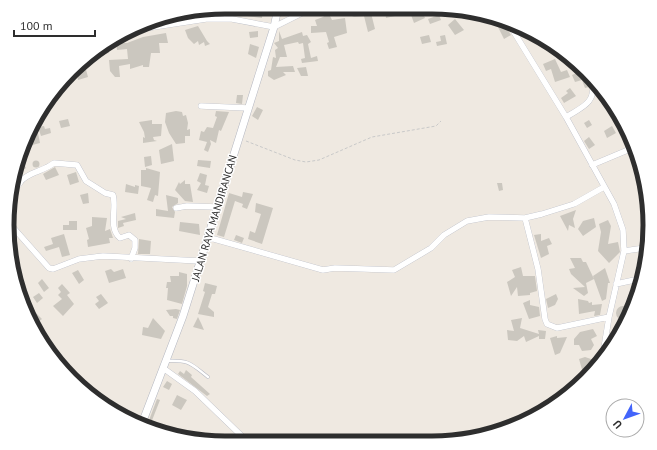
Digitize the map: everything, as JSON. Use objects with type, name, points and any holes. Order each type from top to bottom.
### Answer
[{"type":"street","name":"JALAN RAYA MANDIRANCAN","points":[[143,420],[183,316],[274,27],[277,14]]},
{"type":"street","points":[[151,27],[206,19],[232,19],[274,27],[300,14]]},
{"type":"street","points":[[513,30],[566,118],[614,204],[623,230],[624,251],[608,317],[604,346]]},
{"type":"street","points":[[566,118],[589,103],[592,98],[592,87]]},
{"type":"street","points":[[201,106],[248,108]]},
{"type":"street","points":[[592,165],[629,149]]},
{"type":"street","points":[[17,189],[25,177],[47,168],[54,163],[77,165],[86,181],[105,193],[114,195],[115,203],[113,225],[118,236],[120,238],[129,235],[135,240],[135,248],[131,259]]},
{"type":"street","points":[[208,239],[214,239],[323,270],[335,268],[392,270],[431,248],[441,237],[467,222],[489,217],[525,218],[574,204],[604,187]]},
{"type":"street","points":[[176,208],[187,206],[217,207]]},
{"type":"street","points":[[525,218],[538,269],[547,324],[557,328],[608,317]]},
{"type":"street","points":[[14,229],[49,268],[53,269],[79,259],[97,257],[200,261]]},
{"type":"street","points":[[624,251],[642,248]]},
{"type":"street","points":[[616,284],[636,280]]},
{"type":"street","points":[[164,365],[195,391],[242,436]]},
{"type":"lane","points":[[164,365],[183,360],[190,363],[208,377]]},
{"type":"path","points":[[239,138],[295,160],[306,162],[319,160],[372,137],[436,126],[441,121]]},
{"type":"building","points":[[219,14],[238,14],[238,15]]},
{"type":"building","points":[[247,14],[262,14],[262,18],[247,16]]},
{"type":"building","points":[[326,14],[329,14],[332,20],[345,18],[347,33],[334,37],[337,47],[329,49],[327,43],[329,42],[326,32],[311,33],[311,26],[317,26],[315,20]]},
{"type":"building","points":[[353,14],[371,14],[375,29],[368,32],[364,16],[352,17],[354,16]]},
{"type":"building","points":[[386,14],[395,14],[395,16],[386,18]]},
{"type":"building","points":[[423,14],[425,18],[414,23],[411,15]]},
{"type":"building","points":[[439,15],[441,20],[430,24],[428,19]]},
{"type":"building","points":[[455,19],[464,30],[455,35],[448,25]]},
{"type":"building","points":[[496,24],[506,27],[511,35],[504,39]]},
{"type":"building","points":[[198,26],[210,44],[205,46],[204,42],[199,45],[198,41],[194,44],[188,38],[185,30]]},
{"type":"building","points":[[258,31],[258,37],[250,38],[249,32]]},
{"type":"building","points":[[279,31],[282,39],[302,32],[303,36],[307,35],[311,42],[308,44],[311,58],[317,56],[318,61],[302,63],[301,59],[305,58],[303,43],[299,44],[298,42],[284,45],[287,57],[280,57],[276,67],[293,66],[295,72],[283,72],[286,75],[274,80],[268,76],[268,71],[271,70],[273,57],[276,58],[275,50],[278,48],[274,43],[279,41]]},
{"type":"building","points":[[166,33],[168,43],[159,43],[160,53],[151,53],[149,67],[143,67],[143,65],[130,69],[130,64],[119,66],[120,77],[115,77],[110,71],[109,60],[128,59],[127,49],[117,50],[116,44],[127,43],[143,37]]},
{"type":"building","points":[[429,35],[431,42],[422,44],[420,37]]},
{"type":"building","points":[[445,35],[447,44],[437,46],[436,42],[441,41],[440,36]]},
{"type":"building","points":[[250,44],[259,47],[256,58],[248,54]]},
{"type":"building","points":[[108,50],[109,53],[103,54]]},
{"type":"building","points":[[555,59],[561,72],[567,70],[570,77],[555,82],[551,69],[546,71],[543,64]]},
{"type":"building","points":[[85,67],[88,77],[78,80],[77,75]]},
{"type":"building","points":[[306,67],[308,76],[301,76],[297,68]]},
{"type":"building","points":[[578,73],[588,83],[589,87],[585,88],[582,80],[575,82],[572,75]]},
{"type":"building","points":[[570,88],[576,96],[564,103],[561,98],[568,93],[566,91]]},
{"type":"building","points":[[237,95],[243,95],[242,104],[236,103]]},
{"type":"building","points":[[257,107],[263,110],[258,120],[252,116]]},
{"type":"building","points":[[176,111],[182,112],[183,116],[186,115],[188,123],[187,130],[190,129],[190,136],[185,136],[185,143],[176,144],[169,133],[165,122],[166,113]]},
{"type":"building","points":[[216,111],[229,112],[221,131],[219,130],[216,143],[210,140],[211,144],[208,152],[204,150],[207,142],[199,140],[201,131],[204,132],[207,127],[213,128],[217,117],[215,116]]},
{"type":"building","points":[[68,119],[70,126],[61,128],[59,121]]},
{"type":"building","points":[[152,120],[152,124],[162,124],[161,136],[153,137],[154,140],[157,141],[143,143],[143,137],[145,138],[144,132],[139,122]]},
{"type":"building","points":[[589,120],[592,125],[587,128],[584,123]]},
{"type":"building","points":[[44,126],[45,129],[50,128],[51,133],[41,136],[38,127]]},
{"type":"building","points":[[612,126],[616,133],[607,138],[604,131]]},
{"type":"building","points":[[38,133],[40,143],[29,146],[30,144],[35,134]]},
{"type":"building","points":[[589,137],[595,145],[589,149],[584,141]]},
{"type":"building","points":[[172,144],[174,161],[161,164],[159,150]]},
{"type":"building","points":[[151,156],[152,165],[145,167],[144,157]]},
{"type":"building","points":[[36,160],[39,161],[39,167],[36,168],[33,167],[32,164],[33,161]]},
{"type":"building","points":[[198,160],[211,161],[210,168],[197,166]]},
{"type":"building","points":[[23,163],[26,168],[21,172]]},
{"type":"building","points":[[55,167],[59,175],[46,180],[43,174]]},
{"type":"building","points":[[146,168],[160,172],[158,196],[155,195],[153,202],[147,200],[151,188],[141,186],[141,170],[146,170]]},
{"type":"building","points":[[76,172],[79,182],[70,185],[67,175]]},
{"type":"building","points":[[200,173],[207,175],[205,185],[209,186],[207,193],[197,190],[201,183],[197,181]]},
{"type":"building","points":[[185,180],[185,184],[190,184],[193,202],[185,201],[175,190],[179,182],[180,184]]},
{"type":"building","points":[[497,183],[502,183],[503,190],[499,191]]},
{"type":"building","points":[[126,184],[135,187],[135,185],[139,186],[138,194],[125,192]]},
{"type":"building","points":[[243,192],[253,194],[247,209],[242,207],[243,204],[235,201],[224,237],[217,235],[229,193],[242,197]]},
{"type":"building","points":[[88,193],[89,203],[83,204],[80,195]]},
{"type":"building","points":[[166,195],[178,198],[178,203],[172,207],[175,212],[174,218],[156,216],[156,209],[168,211]]},
{"type":"building","points":[[256,203],[273,208],[262,244],[248,239],[250,231],[255,233],[261,214],[255,212]]},
{"type":"building","points":[[576,210],[573,219],[575,228],[569,225],[568,231],[560,216]]},
{"type":"building","points":[[135,213],[136,220],[123,223],[124,226],[118,228],[118,221],[126,219],[121,217]]},
{"type":"building","points":[[92,217],[107,218],[105,231],[110,229],[113,238],[109,238],[110,243],[88,247],[87,240],[89,239],[86,228],[92,226]]},
{"type":"building","points":[[594,218],[596,227],[583,236],[578,229],[583,221]]},
{"type":"building","points":[[608,220],[611,226],[608,244],[618,242],[620,252],[609,263],[598,251],[601,232],[599,224]]},
{"type":"building","points":[[69,221],[77,221],[77,230],[63,230],[63,225],[69,225]]},
{"type":"building","points":[[180,222],[199,224],[200,235],[179,231]]},
{"type":"building","points":[[64,234],[70,255],[62,257],[59,247],[46,251],[44,247],[53,244],[51,238]]},
{"type":"building","points":[[541,234],[541,241],[549,238],[552,244],[547,246],[549,254],[541,258],[534,235]]},
{"type":"building","points":[[236,235],[244,238],[242,243],[234,240]]},
{"type":"building","points":[[139,239],[151,241],[150,254],[138,254]]},
{"type":"building","points":[[570,258],[581,258],[583,262],[586,262],[594,279],[586,283],[588,293],[584,296],[573,288],[585,287],[571,274],[569,269],[575,268]]},
{"type":"building","points":[[521,267],[523,276],[535,276],[537,291],[530,293],[530,295],[518,296],[517,287],[511,296],[507,282],[515,277],[512,270]]},
{"type":"building","points":[[605,268],[610,283],[608,283],[606,299],[602,301],[593,276]]},
{"type":"building","points":[[111,269],[114,272],[123,269],[126,278],[109,283],[105,271]]},
{"type":"building","points":[[78,270],[84,280],[79,284],[72,273]]},
{"type":"building","points":[[179,272],[187,274],[187,286],[182,304],[167,300],[167,282],[171,282],[170,276],[179,276]]},
{"type":"building","points":[[42,279],[49,288],[44,292],[38,283]]},
{"type":"building","points":[[205,283],[217,286],[215,294],[212,294],[208,307],[214,312],[214,317],[198,314],[205,292],[203,291]]},
{"type":"building","points":[[62,284],[70,293],[67,295],[74,304],[63,316],[53,306],[62,299],[58,295],[61,292],[58,288]]},
{"type":"building","points":[[39,293],[43,298],[37,303],[33,297]]},
{"type":"building","points":[[101,294],[108,303],[99,309],[95,304],[99,301],[96,297]]},
{"type":"building","points":[[556,294],[558,299],[555,305],[548,308],[546,299]]},
{"type":"building","points":[[578,299],[588,301],[589,303],[592,302],[592,305],[602,304],[600,315],[594,316],[595,311],[579,314]]},
{"type":"building","points":[[530,300],[530,305],[539,307],[540,316],[529,319],[523,303]]},
{"type":"building","points":[[623,306],[626,307],[620,319],[618,318],[616,313],[618,308]]},
{"type":"building","points":[[166,310],[180,310],[177,319],[170,316]]},
{"type":"building","points":[[35,312],[42,319],[38,322],[34,313]]},
{"type":"building","points":[[198,317],[201,323],[204,330],[193,327]]},
{"type":"building","points":[[153,318],[165,331],[161,339],[142,335],[143,327],[148,328]]},
{"type":"building","points":[[522,318],[520,328],[539,334],[538,330],[546,331],[545,339],[539,339],[539,336],[526,342],[524,336],[517,341],[508,340],[507,330],[514,331],[511,320]]},
{"type":"building","points":[[593,329],[597,336],[591,339],[594,345],[591,350],[582,351],[579,345],[574,345],[574,339],[580,332]]},
{"type":"building","points":[[557,336],[557,338],[567,337],[560,353],[555,355],[550,338]]},
{"type":"building","points":[[585,357],[594,360],[583,372],[579,359]]},
{"type":"building","points":[[186,370],[192,375],[191,377],[210,394],[207,396],[178,374],[180,371],[184,374]]},
{"type":"building","points":[[167,381],[172,384],[169,390],[163,387]]},
{"type":"building","points":[[177,395],[187,400],[181,410],[172,405]]},
{"type":"building","points":[[157,399],[160,400],[151,423],[148,422]]}]
